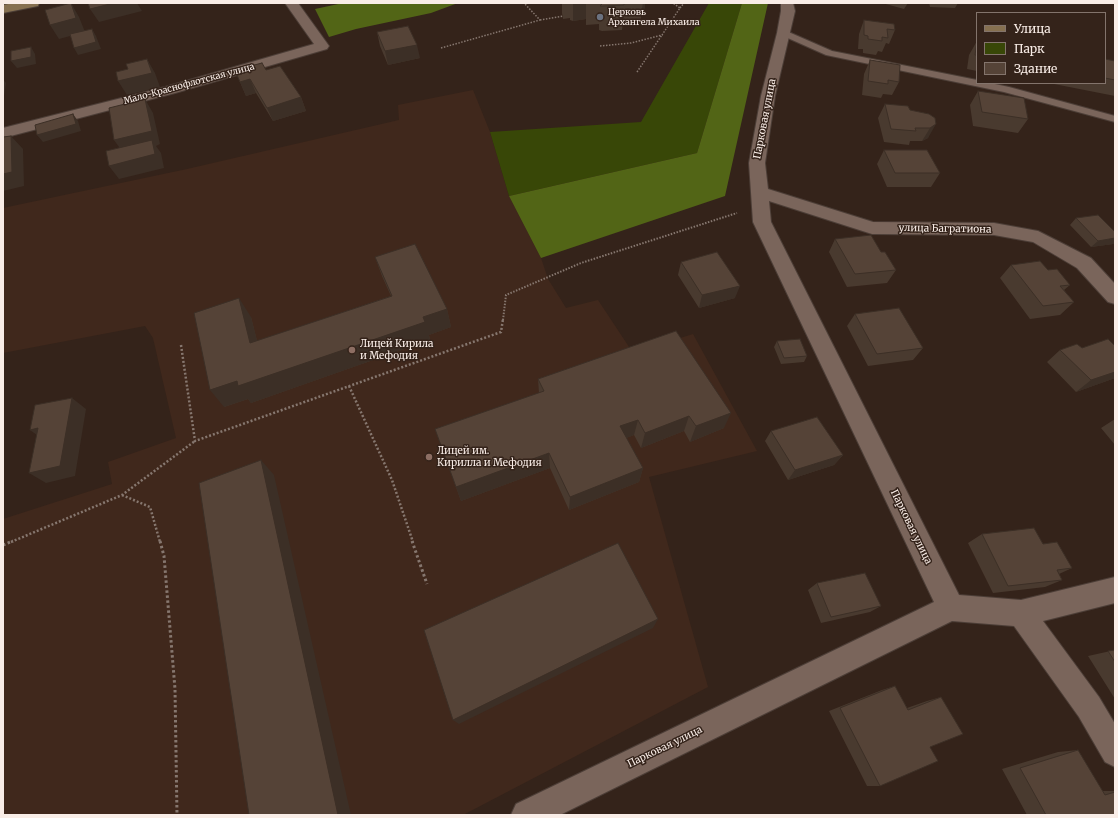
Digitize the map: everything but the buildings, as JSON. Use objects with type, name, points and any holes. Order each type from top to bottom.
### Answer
[{"type":"street","points":[[3,9],[33,3]]},
{"type":"street","name":"Мало-Краснофлотская улица","points":[[3,133],[170,90],[322,46],[291,3]]},
{"type":"street","name":"Парковая улица","points":[[537,813],[951,608],[762,222],[757,163],[768,96],[784,33],[788,11],[787,3]]},
{"type":"street","name":"улица Багратиона","points":[[760,199],[872,228],[994,229],[1038,238],[1084,263],[1115,297]]},
{"type":"street","points":[[951,608],[1020,613],[1115,590]]},
{"type":"street","points":[[1020,613],[1089,707],[1115,752]]},
{"type":"lane","points":[[784,33],[830,53],[976,84]]},
{"type":"lane","points":[[977,84],[1115,118]]},
{"type":"path","points":[[524,3],[540,20]]},
{"type":"path","points":[[673,3],[680,8]]},
{"type":"path","points":[[637,72],[684,3]]},
{"type":"path","points":[[441,48],[540,20],[563,16]]},
{"type":"path","points":[[600,46],[630,43],[662,35]]},
{"type":"path","points":[[3,545],[122,495],[195,441],[501,332],[506,295],[580,263],[760,199]]},
{"type":"path","points":[[181,345],[195,441]]},
{"type":"path","points":[[349,386],[392,480],[427,584]]},
{"type":"path","points":[[122,495],[150,506],[164,556],[175,689],[177,815]]},
{"type":"shaded area","name":"Лицей им. Кирилла и Мефодия","points":[[473,90],[490,132],[509,196],[541,258],[548,279],[566,308],[598,300],[633,353],[693,334],[757,451],[649,477],[708,687],[463,815],[3,815],[3,519],[112,484],[108,462],[176,438],[153,338],[145,326],[3,353],[3,208],[187,169],[399,120],[398,105]]},
{"type":"green space","points":[[343,3],[458,3],[431,13],[356,29],[329,37],[315,9]]},
{"type":"green space","points":[[709,3],[742,3],[697,153],[509,196],[490,132],[641,122]]},
{"type":"green space","points":[[742,3],[768,3],[725,196],[541,258],[509,196],[697,153]]},
{"type":"place","name":"Церковь Архангела Михаила","points":[[600,17]]},
{"type":"place","name":"Лицей Кирила и Мефодия","points":[[352,350]]},
{"type":"place","name":"Лицей им. Кирилла и Мефодия","points":[[429,457]]}]
